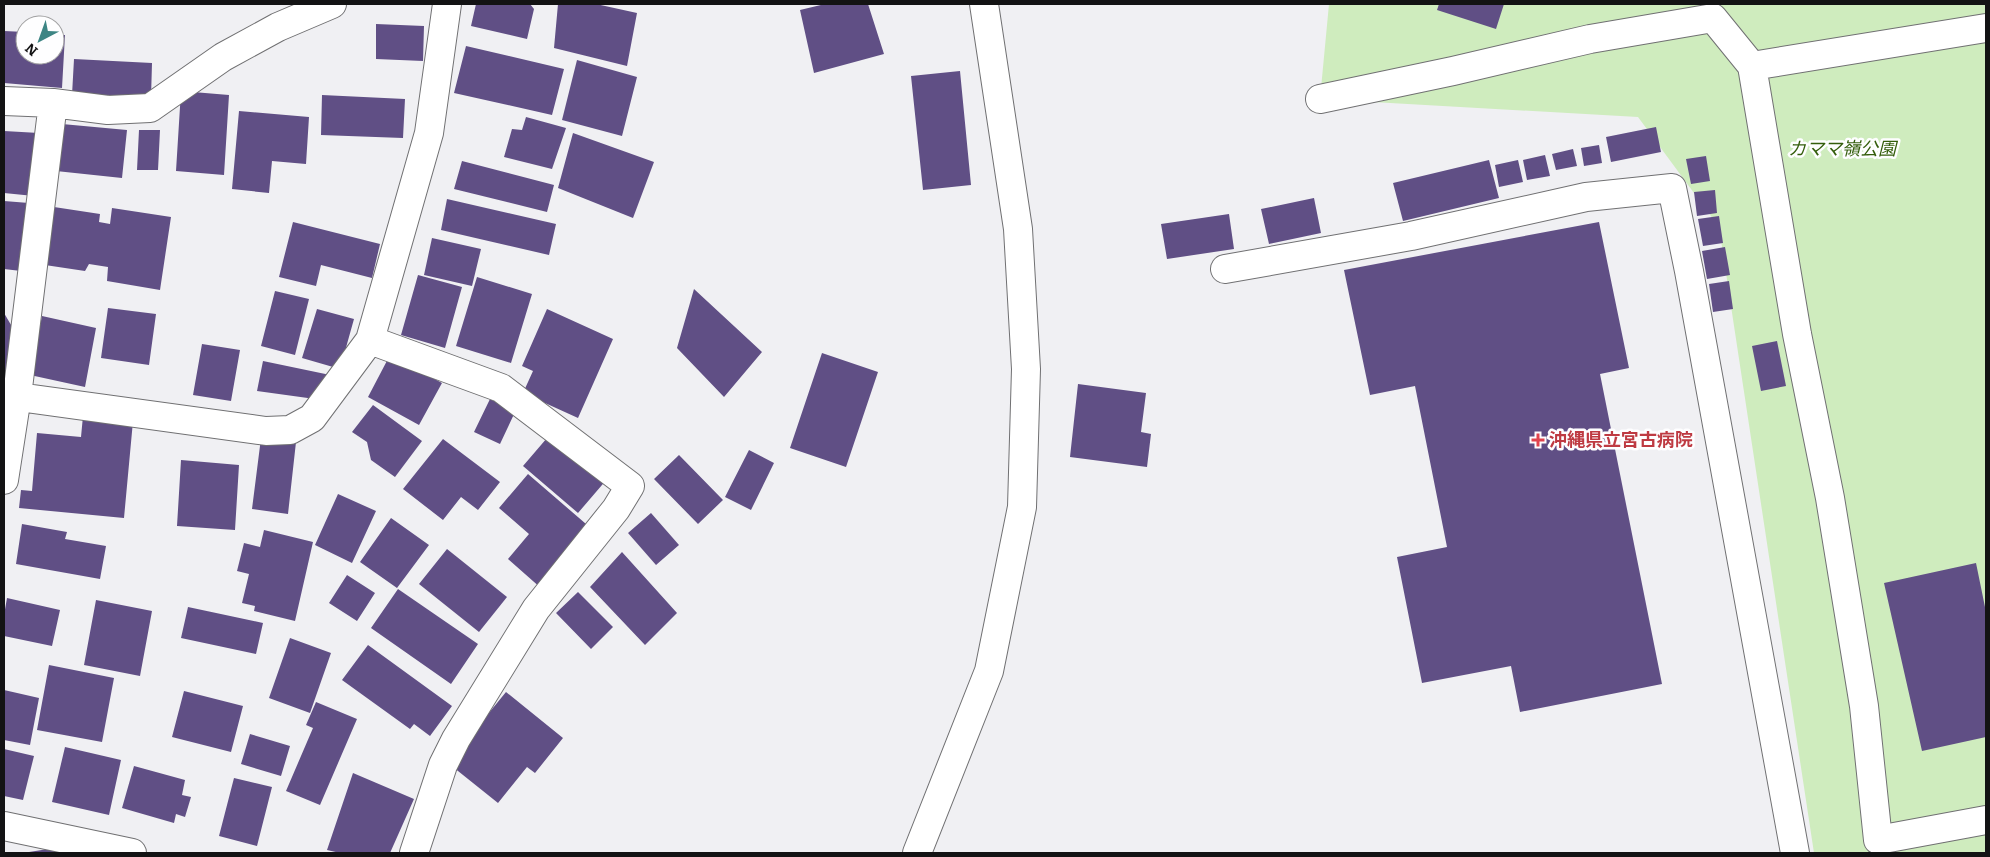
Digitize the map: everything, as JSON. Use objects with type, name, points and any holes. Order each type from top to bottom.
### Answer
[{"type":"street","points":[[4,101],[53,103],[108,110],[150,108],[223,56],[278,27],[332,4]]},
{"type":"street","points":[[10,395],[266,431],[290,430],[312,418],[370,340],[429,133],[447,4]]},
{"type":"street","points":[[917,853],[989,671],[1022,507],[1026,369],[1018,229],[984,4]]},
{"type":"street","points":[[1320,99],[1454,71],[1590,39],[1713,18],[1752,66],[1797,334],[1830,498],[1864,706],[1878,840],[1986,820]]},
{"type":"street","points":[[1752,66],[1986,28]]},
{"type":"street","points":[[4,480],[10,395],[53,103]]},
{"type":"street","points":[[1225,269],[1411,236],[1586,197],[1672,188],[1689,271],[1795,853]]},
{"type":"street","points":[[370,340],[501,388],[630,486],[616,509],[536,609],[456,739],[443,765],[414,853]]},
{"type":"street","points":[[4,826],[132,853]]},
{"type":"green space","name":"カママ嶺公園","points":[[1329,4],[1986,4],[1986,853],[1814,853],[1719,227],[1638,117],[1320,99]]},
{"type":"building","points":[[476,4],[530,4],[534,9],[527,39],[471,26]]},
{"type":"building","points":[[558,4],[596,4],[637,13],[627,66],[554,48]]},
{"type":"building","points":[[825,4],[868,4],[884,54],[814,73],[800,10]]},
{"type":"building","points":[[1439,4],[1504,4],[1496,29],[1437,10]]},
{"type":"building","points":[[376,24],[424,26],[423,61],[376,59]]},
{"type":"building","points":[[4,31],[15,32],[15,65],[63,65],[62,88],[4,83]]},
{"type":"building","points":[[466,46],[564,69],[552,115],[454,93]]},
{"type":"building","points":[[74,59],[152,63],[151,98],[72,95]]},
{"type":"building","points":[[577,60],[637,77],[622,136],[562,120]]},
{"type":"building","points":[[960,71],[971,185],[923,190],[911,76]]},
{"type":"building","points":[[181,91],[229,95],[224,175],[176,171]]},
{"type":"building","points":[[322,95],[405,99],[403,138],[321,135]]},
{"type":"building","points":[[239,111],[309,117],[306,164],[272,161],[269,193],[232,189]]},
{"type":"building","points":[[526,117],[566,128],[552,169],[504,157],[512,129],[522,130]]},
{"type":"building","points":[[62,124],[127,130],[122,178],[56,171]]},
{"type":"building","points":[[1656,127],[1661,152],[1611,162],[1606,137]]},
{"type":"building","points":[[139,130],[160,130],[158,170],[137,170]]},
{"type":"building","points":[[4,131],[39,133],[34,196],[4,193]]},
{"type":"building","points":[[573,133],[654,162],[633,218],[558,188]]},
{"type":"building","points":[[1599,145],[1602,163],[1584,166],[1581,148]]},
{"type":"building","points":[[1573,149],[1577,166],[1556,170],[1552,154]]},
{"type":"building","points":[[1545,155],[1550,176],[1527,180],[1523,160]]},
{"type":"building","points":[[1706,156],[1710,181],[1691,184],[1686,159]]},
{"type":"building","points":[[1489,160],[1499,198],[1403,221],[1393,183]]},
{"type":"building","points":[[1518,160],[1523,182],[1499,187],[1495,165]]},
{"type":"building","points":[[462,161],[554,185],[547,212],[454,189]]},
{"type":"building","points":[[1715,190],[1717,213],[1697,216],[1694,192]]},
{"type":"building","points":[[1314,198],[1321,233],[1269,244],[1261,209]]},
{"type":"building","points":[[447,199],[556,224],[549,255],[441,230]]},
{"type":"building","points":[[4,201],[29,203],[21,271],[4,269]]},
{"type":"building","points":[[54,207],[100,214],[99,222],[110,224],[112,208],[171,217],[160,290],[107,281],[108,267],[89,264],[85,271],[45,265]]},
{"type":"building","points":[[1229,214],[1234,249],[1167,259],[1161,224]]},
{"type":"building","points":[[1719,216],[1723,243],[1703,246],[1698,219]]},
{"type":"building","points":[[293,222],[380,244],[372,278],[321,265],[316,286],[279,277]]},
{"type":"building","points":[[1599,222],[1629,368],[1600,374],[1662,684],[1520,712],[1511,666],[1422,683],[1397,557],[1447,547],[1415,386],[1370,395],[1344,270]]},
{"type":"building","points":[[432,238],[481,249],[472,286],[424,275]]},
{"type":"building","points":[[1725,247],[1730,275],[1707,279],[1702,251]]},
{"type":"building","points":[[418,275],[462,287],[445,348],[401,335]]},
{"type":"building","points":[[477,277],[532,294],[511,363],[456,346]]},
{"type":"building","points":[[1729,281],[1733,309],[1713,312],[1709,284]]},
{"type":"building","points":[[694,289],[762,352],[724,397],[677,348]]},
{"type":"building","points":[[275,291],[309,299],[295,355],[261,346]]},
{"type":"building","points":[[108,308],[156,314],[149,365],[101,358]]},
{"type":"building","points":[[317,309],[354,319],[340,369],[302,358]]},
{"type":"building","points":[[547,309],[613,339],[578,418],[523,393],[533,371],[522,366]]},
{"type":"building","points":[[4,313],[14,330],[11,373],[4,372]]},
{"type":"building","points":[[42,316],[96,328],[85,387],[30,375]]},
{"type":"building","points":[[1777,341],[1786,386],[1761,391],[1752,346]]},
{"type":"building","points":[[202,344],[240,350],[231,401],[193,395]]},
{"type":"building","points":[[822,353],[878,372],[846,467],[790,448]]},
{"type":"building","points":[[390,355],[442,383],[419,425],[368,397]]},
{"type":"building","points":[[263,361],[335,376],[315,399],[257,391]]},
{"type":"building","points":[[1078,384],[1146,393],[1141,432],[1151,434],[1147,467],[1070,457]]},
{"type":"building","points":[[490,399],[515,412],[500,444],[474,432]]},
{"type":"building","points":[[373,405],[422,441],[395,477],[371,460],[367,442],[352,432]]},
{"type":"building","points":[[83,416],[133,421],[124,518],[19,508],[21,490],[32,491],[37,433],[81,437]]},
{"type":"building","points":[[553,431],[608,478],[578,513],[523,466]]},
{"type":"building","points":[[261,438],[296,442],[288,514],[252,509]]},
{"type":"building","points":[[443,439],[500,482],[478,510],[461,497],[443,520],[403,489]]},
{"type":"building","points":[[749,450],[774,463],[751,510],[725,497]]},
{"type":"building","points":[[679,455],[723,500],[698,524],[654,479]]},
{"type":"building","points":[[181,460],[239,465],[235,530],[177,526]]},
{"type":"building","points":[[528,474],[593,530],[542,589],[508,559],[529,534],[499,508]]},
{"type":"building","points":[[338,494],[376,511],[352,563],[315,545]]},
{"type":"building","points":[[651,513],[679,545],[656,565],[628,533]]},
{"type":"building","points":[[391,518],[429,545],[397,588],[360,562]]},
{"type":"building","points":[[22,524],[67,532],[65,539],[106,546],[100,579],[16,564]]},
{"type":"building","points":[[264,530],[313,542],[295,621],[254,611],[255,606],[242,603],[249,574],[237,571],[244,543],[260,547]]},
{"type":"building","points":[[447,549],[507,597],[479,632],[419,584]]},
{"type":"building","points":[[622,552],[677,613],[645,645],[590,587]]},
{"type":"building","points":[[1976,563],[1986,612],[1986,737],[1922,751],[1884,583]]},
{"type":"building","points":[[347,575],[375,593],[357,621],[329,603]]},
{"type":"building","points":[[398,589],[478,644],[451,684],[371,628]]},
{"type":"building","points":[[578,592],[613,627],[591,649],[556,613]]},
{"type":"building","points":[[7,598],[60,610],[52,646],[4,636],[4,615]]},
{"type":"building","points":[[96,600],[152,611],[140,676],[84,665]]},
{"type":"building","points":[[188,607],[263,623],[256,654],[181,638]]},
{"type":"building","points":[[290,638],[331,653],[310,713],[269,698]]},
{"type":"building","points":[[368,645],[452,706],[430,736],[414,724],[410,729],[342,680]]},
{"type":"building","points":[[49,665],[114,678],[102,742],[37,730]]},
{"type":"building","points":[[4,690],[39,698],[30,745],[4,740]]},
{"type":"building","points":[[184,691],[243,706],[231,752],[172,737]]},
{"type":"building","points":[[506,692],[563,738],[535,773],[527,767],[498,803],[448,763]]},
{"type":"building","points":[[316,702],[357,719],[320,805],[286,791],[313,728],[306,725]]},
{"type":"building","points":[[250,734],[290,746],[281,776],[241,764]]},
{"type":"building","points":[[65,747],[121,760],[109,815],[52,802]]},
{"type":"building","points":[[4,749],[34,756],[23,800],[4,796]]},
{"type":"building","points":[[134,766],[185,780],[182,795],[191,797],[185,817],[176,814],[174,823],[122,808]]},
{"type":"building","points":[[353,773],[414,799],[390,853],[340,853],[327,850]]},
{"type":"building","points":[[234,778],[272,787],[257,846],[219,836]]},
{"type":"building","points":[[61,847],[76,853],[29,853],[29,852]]},
{"type":"place","name":"沖縄県立宮古病院","points":[[1538,440]]}]
